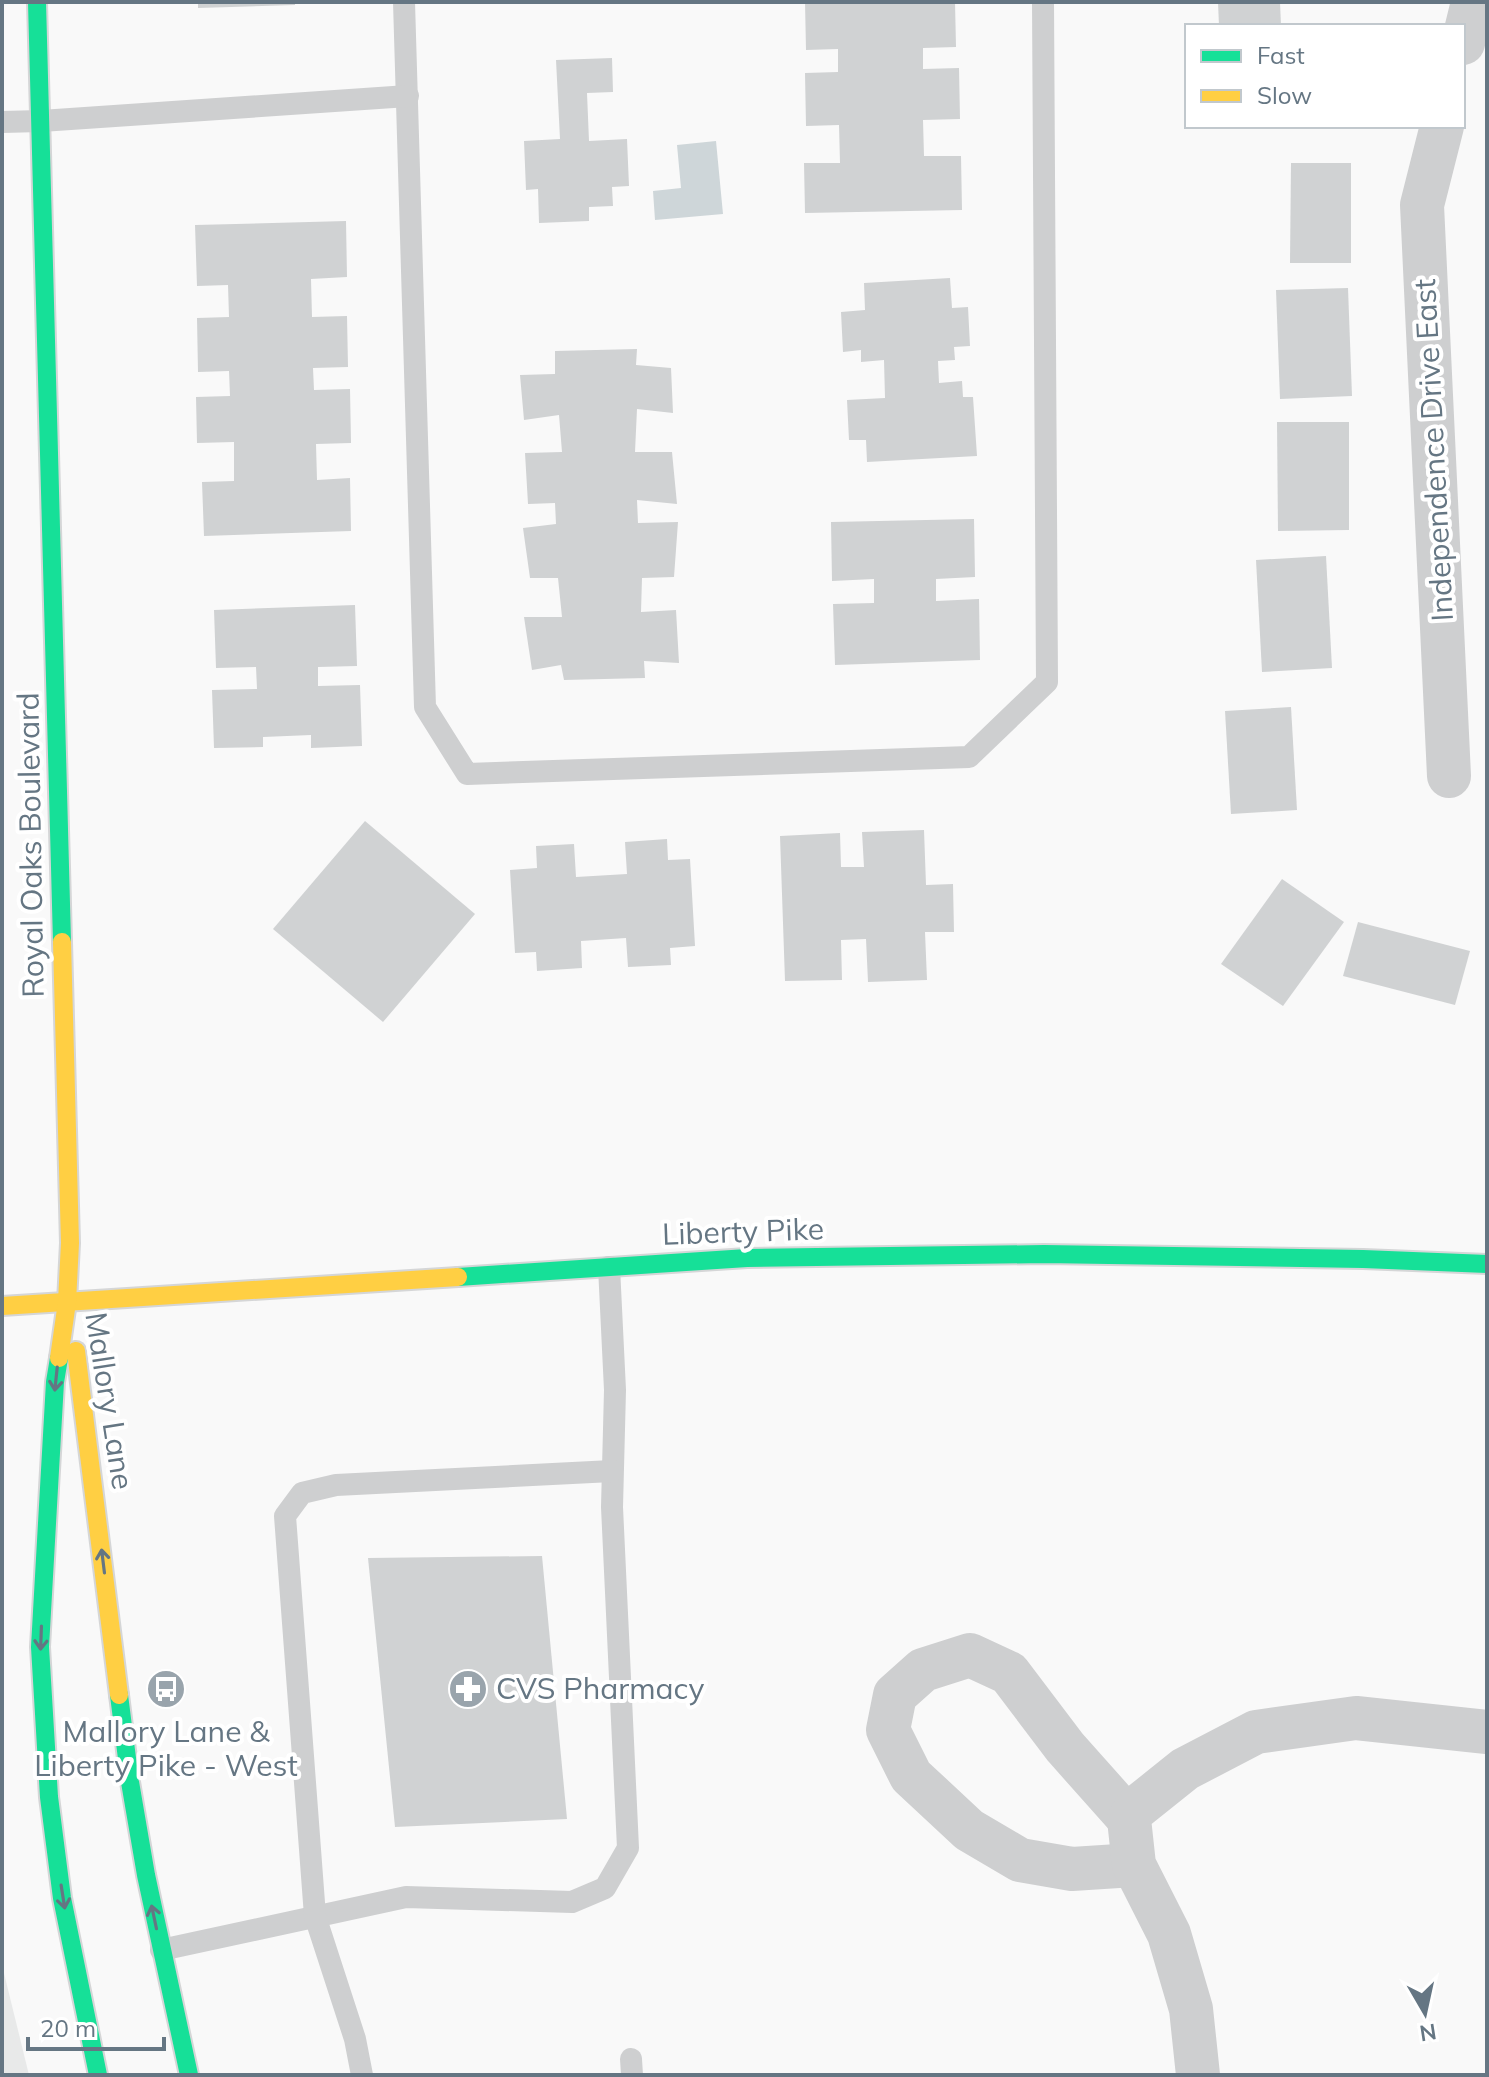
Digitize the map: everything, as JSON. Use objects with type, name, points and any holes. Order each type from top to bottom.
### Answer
[{"type":"main road","name":"Royal Oaks Boulevard","points":[[37,2],[70,1243],[67,1302]]},
{"type":"main road","name":"Liberty Pike","points":[[2,1306],[747,1258],[1044,1254],[1487,1264]]},
{"type":"main road","name":"Mallory Lane","points":[[67,1302],[81,1381],[130,1782],[161,1950],[189,2075]]},
{"type":"main road","name":"Mallory Lane","points":[[67,1302],[55,1382],[40,1647],[49,1797],[62,1898],[98,2075]]},
{"type":"street","points":[[1465,35],[1473,2]]},
{"type":"street","name":"Independence Drive East","points":[[1441,128],[1422,205],[1449,776]]},
{"type":"street","points":[[1134,1865],[1072,1869],[1020,1860],[969,1830],[911,1776],[888,1730],[895,1695],[923,1670],[970,1655],[1009,1673],[1065,1747],[1129,1819],[1134,1865],[1169,1934],[1191,2009],[1198,2075]]},
{"type":"street","points":[[1129,1819],[1135,1809],[1185,1769],[1256,1732],[1356,1718],[1487,1732]]},
{"type":"lane","points":[[404,2],[425,707],[467,774],[969,757],[1047,682],[1043,2]]},
{"type":"lane","points":[[2,122],[408,96]]},
{"type":"lane","points":[[161,1950],[406,1897],[572,1902],[605,1888],[628,1848],[612,1507],[615,1390],[609,1267]]},
{"type":"lane","points":[[362,2075],[355,2039],[315,1916],[285,1516],[302,1493],[336,1485],[612,1471]]},
{"type":"shaded area","points":[[716,141],[723,214],[655,220],[653,191],[681,188],[677,145]]},
{"type":"shaded area","points":[[2,1965],[29,2075],[2,2075]]},
{"type":"building","points":[[198,2],[295,2],[295,5],[198,8]]},
{"type":"building","points":[[805,2],[955,2],[956,47],[923,48],[923,69],[959,68],[960,119],[923,120],[924,156],[961,156],[962,210],[805,213],[804,163],[840,163],[839,125],[806,126],[805,73],[838,72],[838,49],[806,50]]},
{"type":"building","points":[[1218,2],[1280,2],[1281,24],[1219,24]]},
{"type":"building","points":[[612,58],[613,92],[587,93],[589,141],[627,139],[629,186],[612,187],[613,206],[589,207],[589,221],[539,223],[538,189],[526,190],[524,141],[560,139],[556,60]]},
{"type":"building","points":[[1291,163],[1351,163],[1351,263],[1290,263]]},
{"type":"building","points":[[346,221],[347,277],[311,279],[312,317],[347,316],[348,367],[313,368],[314,390],[350,389],[351,443],[316,444],[317,480],[350,478],[351,531],[204,536],[202,482],[234,481],[234,442],[197,443],[196,397],[230,396],[229,371],[198,372],[197,318],[229,317],[228,285],[197,286],[195,225]]},
{"type":"building","points":[[950,278],[952,308],[968,307],[970,346],[954,347],[955,360],[938,361],[939,383],[962,381],[963,397],[973,397],[977,456],[867,462],[866,440],[849,440],[847,400],[885,398],[884,360],[861,362],[861,350],[843,352],[841,312],[865,310],[864,283]]},
{"type":"building","points":[[1348,288],[1352,396],[1280,399],[1276,290]]},
{"type":"building","points":[[637,349],[636,365],[671,368],[673,413],[637,409],[635,452],[672,452],[677,504],[637,500],[638,523],[678,522],[674,577],[642,578],[641,612],[676,610],[679,663],[644,661],[645,678],[564,680],[561,665],[532,670],[524,617],[562,617],[558,578],[530,578],[523,528],[556,524],[555,503],[528,504],[525,453],[562,452],[559,415],[524,420],[520,375],[555,374],[555,351]]},
{"type":"building","points":[[1277,422],[1349,422],[1349,530],[1278,531]]},
{"type":"building","points":[[974,519],[975,577],[936,579],[936,601],[979,599],[980,660],[835,665],[833,604],[874,603],[874,579],[832,581],[831,522]]},
{"type":"building","points":[[1326,556],[1332,668],[1262,672],[1256,560]]},
{"type":"building","points":[[355,605],[357,666],[318,667],[318,686],[360,685],[362,746],[311,748],[311,735],[263,737],[263,747],[214,748],[212,690],[257,689],[256,667],[216,668],[214,610]]},
{"type":"building","points":[[1291,707],[1297,810],[1231,814],[1225,711]]},
{"type":"building","points":[[365,821],[475,914],[383,1022],[273,929]]},
{"type":"building","points":[[924,830],[926,885],[953,884],[954,932],[925,932],[927,980],[868,982],[866,939],[841,940],[842,980],[785,981],[780,836],[840,833],[841,867],[864,867],[862,832]]},
{"type":"building","points":[[667,839],[668,860],[690,859],[695,946],[670,948],[671,965],[628,967],[626,938],[581,941],[582,968],[537,971],[536,952],[515,953],[510,870],[537,868],[536,846],[574,844],[576,877],[627,874],[625,842]]},
{"type":"building","points":[[1282,879],[1344,922],[1283,1006],[1221,964]]},
{"type":"building","points":[[1358,922],[1470,951],[1455,1005],[1343,976]]},
{"type":"building","name":"CVS Pharmacy","points":[[542,1556],[567,1819],[395,1827],[368,1558]]},
{"type":"traffic: fast","points":[[37,2],[62,942]]},
{"type":"traffic: fast","points":[[458,1277],[747,1258],[1044,1254],[1487,1264]]},
{"type":"traffic: fast","points":[[59,1358],[55,1382],[40,1647],[49,1797],[62,1898],[98,2075]]},
{"type":"traffic: fast","points":[[119,1695],[146,1875],[189,2075]]},
{"type":"traffic: slow","points":[[59,1358],[67,1302],[70,1243],[62,942]]},
{"type":"traffic: slow","points":[[2,1306],[458,1277]]},
{"type":"traffic: slow","points":[[76,1351],[119,1695]]},
{"type":"place","name":"Mallory Lane & Liberty Pike - West","points":[[166,1689]]},
{"type":"place","name":"CVS Pharmacy","points":[[468,1689]]}]
